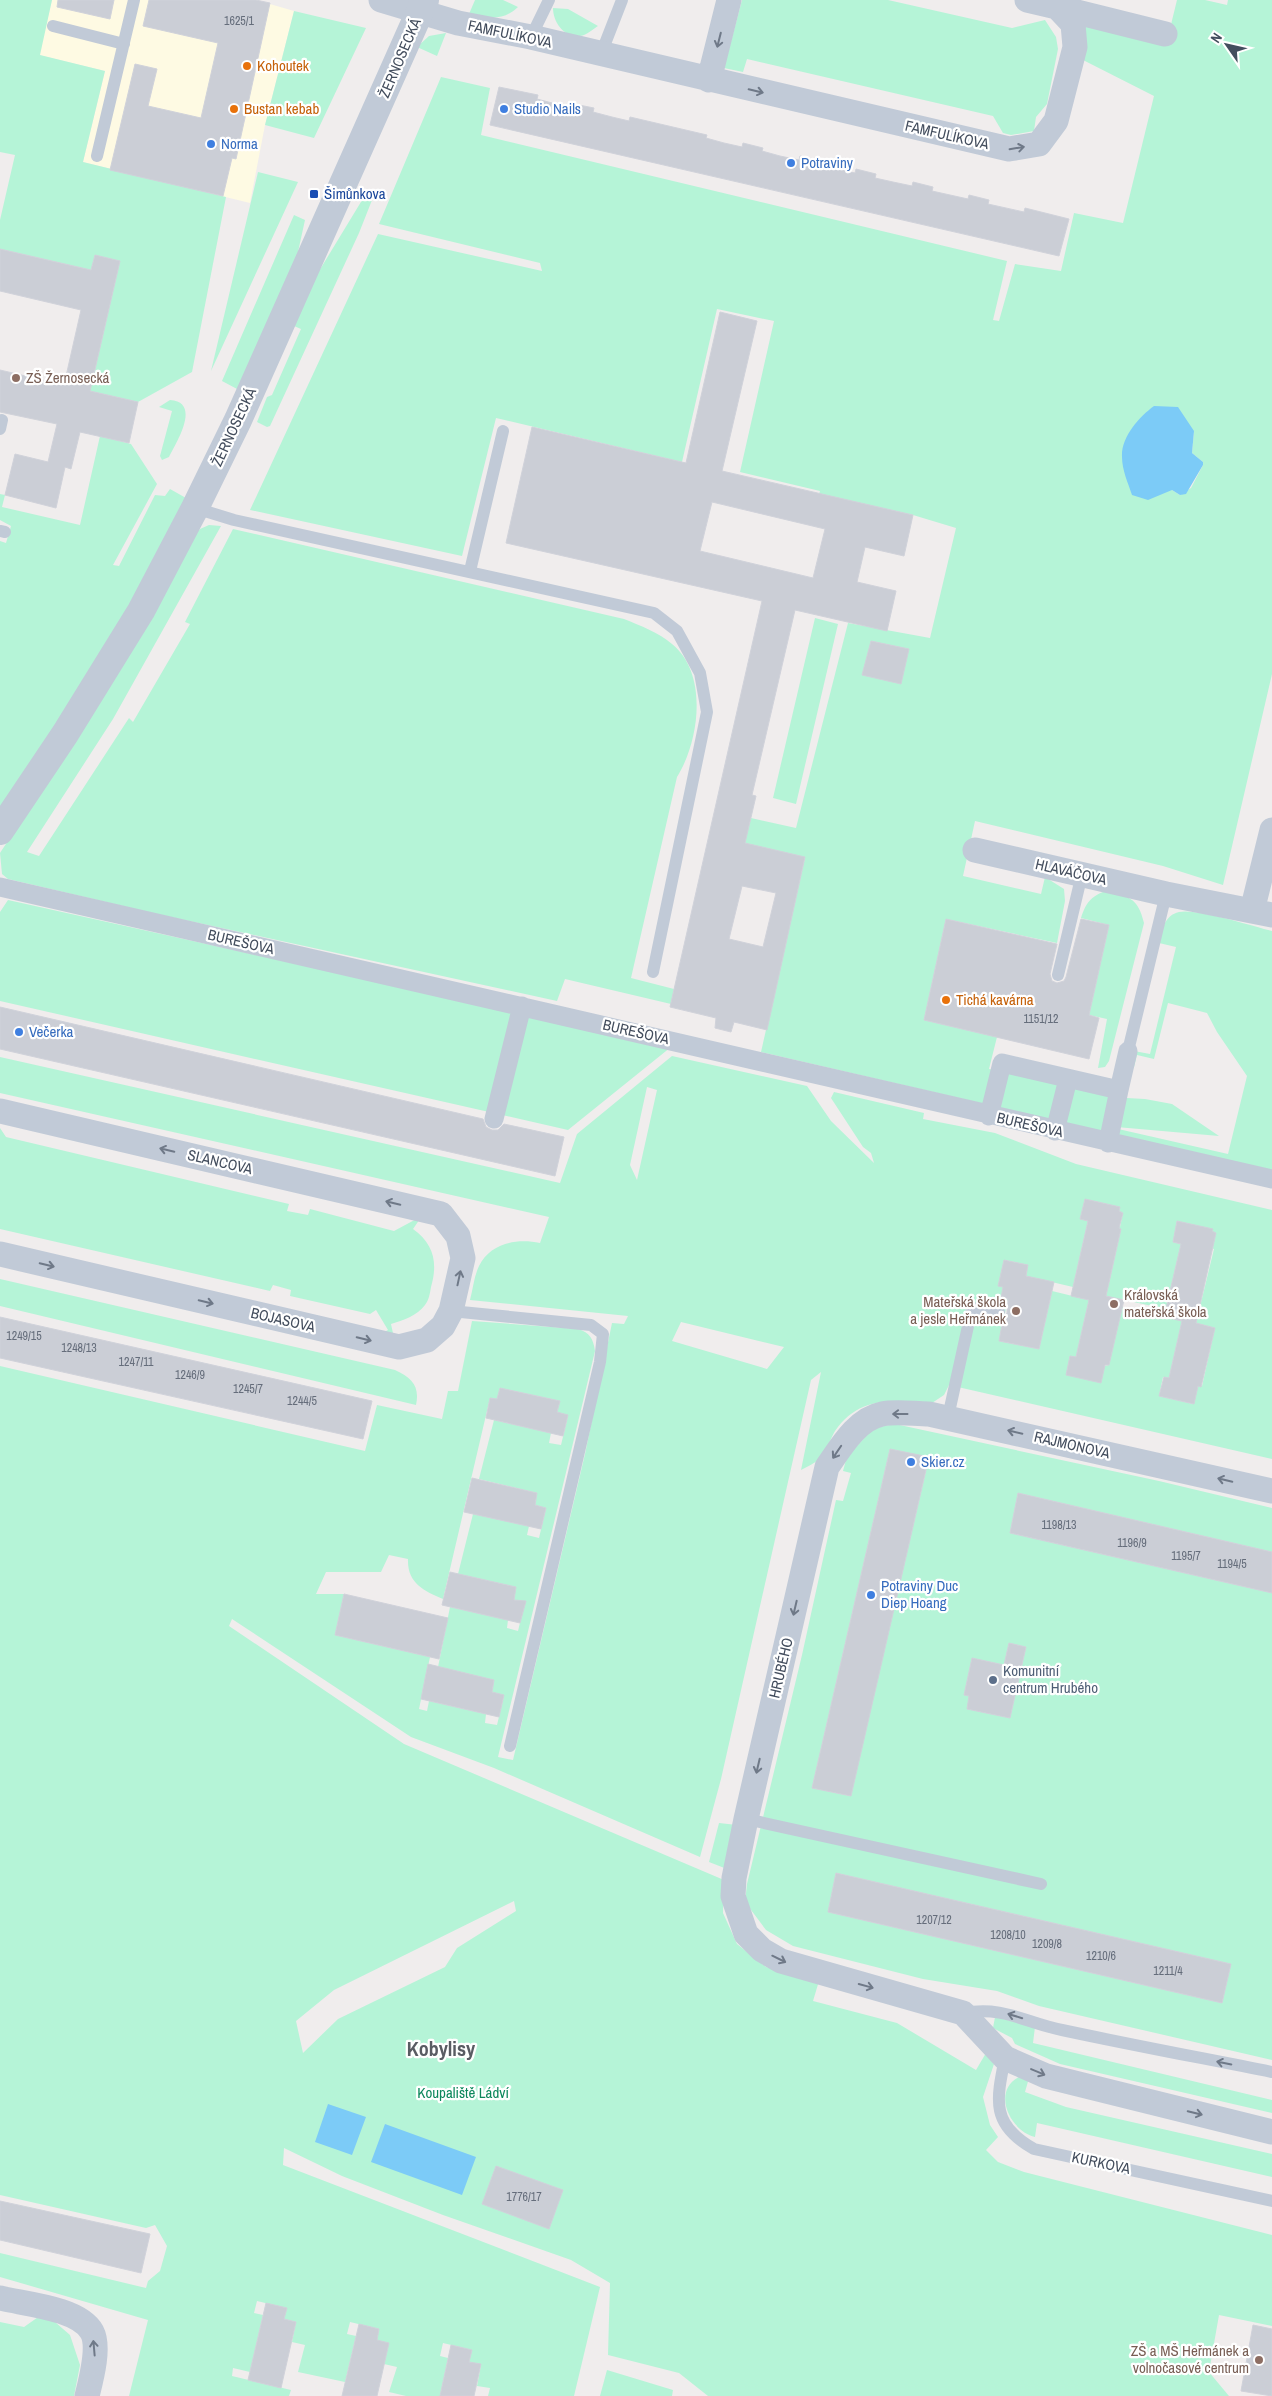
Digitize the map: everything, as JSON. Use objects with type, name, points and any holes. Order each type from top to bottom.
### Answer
[{"type":"street","points":[[381,0],[422,6]]},
{"type":"street","points":[[709,80],[729,0]]},
{"type":"street","points":[[1027,0],[1165,34]]},
{"type":"street","name":"FAMFULÍKOVA","points":[[422,6],[458,23],[531,37],[1009,150],[1039,144],[1056,121],[1075,47],[1072,24],[1057,7]]},
{"type":"street","name":"ŽERNOSECKÁ","points":[[0,831],[65,734],[141,611],[196,508],[238,420],[422,6]]},
{"type":"street","points":[[1262,913],[1272,830]]},
{"type":"street","name":"HLAVÁČOVA","points":[[975,850],[1166,894],[1262,913]]},
{"type":"street","name":"BUREŠOVA","points":[[0,887],[1272,1180]]},
{"type":"street","points":[[494,1119],[522,1006]]},
{"type":"street","points":[[1108,1142],[1128,1051]]},
{"type":"street","points":[[989,1116],[1002,1063],[1119,1090]]},
{"type":"street","points":[[1055,1131],[1068,1079]]},
{"type":"street","name":"SLANCOVA","points":[[0,1111],[441,1214]]},
{"type":"street","name":"BOJASOVA","points":[[0,1254],[399,1347],[427,1340],[443,1326],[451,1311],[463,1258],[458,1236],[441,1214]]},
{"type":"street","name":"RAJMONOVA","points":[[871,1418],[882,1414],[929,1414],[948,1417],[1272,1491]]},
{"type":"street","name":"HRUBÉHO","points":[[871,1418],[848,1436],[828,1466],[746,1819],[733,1896],[746,1934],[762,1950],[780,1961],[963,2013]]},
{"type":"street","points":[[963,2013],[1005,2058],[1046,2076],[1272,2132]]},
{"type":"street","points":[[0,2298],[74,2315],[92,2332],[95,2353],[87,2396]]},
{"type":"lane","points":[[97,156],[134,0]]},
{"type":"lane","points":[[531,37],[549,0]]},
{"type":"lane","points":[[601,54],[622,0]]},
{"type":"lane","points":[[53,26],[124,44]]},
{"type":"lane","points":[[470,571],[503,431]]},
{"type":"lane","points":[[196,508],[234,520],[654,613],[677,631],[700,673],[707,712],[653,972]]},
{"type":"lane","points":[[1058,975],[1082,874]]},
{"type":"lane","points":[[1128,1051],[1166,894]]},
{"type":"lane","points":[[948,1417],[972,1308],[998,1312]]},
{"type":"lane","points":[[451,1311],[591,1326],[603,1334],[600,1362],[510,1746]]},
{"type":"lane","points":[[746,1819],[1040,1884]]},
{"type":"lane","points":[[963,2013],[984,2010],[1004,2012],[1059,2030],[1272,2072]]},
{"type":"lane","name":"KURKOVA","points":[[1005,2058],[998,2090],[1002,2117],[1006,2129],[1022,2142],[1034,2148],[1272,2201]]},
{"type":"shaded area","points":[[52,0],[256,0],[294,11],[265,125],[250,203],[83,162],[105,71],[39,55]]},
{"type":"green space","points":[[0,0],[52,0],[40,55],[105,71],[83,162],[226,197],[192,372],[138,402],[90,391],[120,261],[95,255],[91,270],[0,249],[0,220],[15,155],[0,152]]},
{"type":"green space","points":[[475,0],[503,0],[518,7],[500,17],[482,17],[469,14]]},
{"type":"green space","points":[[742,0],[888,0],[1012,28],[1045,20],[1056,37],[1058,49],[1047,104],[1036,117],[1034,131],[1011,135],[1003,133],[993,116],[747,59],[743,72],[724,68]]},
{"type":"green space","points":[[1177,0],[1205,0],[1227,5],[1228,0],[1272,0],[1272,674],[1223,885],[1163,866],[975,821],[963,876],[1041,894],[1045,877],[1064,889],[1065,901],[1057,943],[946,919],[924,1020],[997,1037],[989,1069],[1108,1094],[1108,1097],[1145,1099],[1172,1104],[1219,1136],[1105,1126],[1228,1154],[1247,1076],[1217,1032],[1207,1013],[1168,1003],[1154,1059],[1137,1055],[1134,1067],[1130,1067],[1134,1051],[1150,1054],[1176,947],[1159,943],[1163,928],[1170,916],[1187,911],[1225,918],[1272,931],[1272,1171],[761,1052],[805,858],[710,835],[713,822],[748,830],[751,818],[796,828],[848,623],[930,638],[956,528],[913,515],[819,494],[820,491],[740,472],[774,321],[717,309],[682,462],[496,418],[462,556],[250,510],[378,234],[542,271],[540,263],[379,224],[441,77],[490,88],[481,135],[1007,261],[993,320],[999,321],[1015,264],[1061,271],[1074,213],[1123,223],[1154,96],[1083,60],[1085,25],[1166,45]],"holes":[[[1194,431],[1192,453],[1203,462],[1203,465],[1191,488],[1180,495],[1172,490]],[[871,641],[909,649],[863,675]]]},
{"type":"green space","points":[[553,8],[568,9],[598,26],[580,36],[564,32],[557,24]]},
{"type":"green space","points":[[294,11],[366,28],[314,138],[265,125]]},
{"type":"green space","points":[[446,33],[437,56],[417,47],[429,36]]},
{"type":"green space","points":[[258,172],[298,182],[211,371]]},
{"type":"green space","points":[[376,190],[359,233],[270,426],[267,427],[257,422],[267,397],[272,395],[301,329],[294,326],[316,276],[367,192]]},
{"type":"green space","points":[[294,215],[305,220],[296,261],[239,390],[222,381]]},
{"type":"green space","points":[[170,400],[179,402],[184,408],[186,415],[181,433],[169,457],[162,460],[160,456],[172,411],[159,407]]},
{"type":"green space","points":[[100,436],[131,444],[157,484],[113,565],[119,566],[155,495],[165,496],[170,489],[186,498],[195,508],[0,831],[0,541],[6,543],[11,526],[0,520],[0,494],[5,495],[2,507],[80,525]]},
{"type":"green space","points":[[209,525],[221,526],[113,719],[27,852],[39,856],[129,718],[133,722],[190,624],[185,622],[233,529],[624,619],[655,633],[672,644],[684,657],[696,690],[697,709],[691,746],[677,777],[631,978],[674,989],[671,1004],[565,979],[557,1001],[157,914],[8,879],[2,874],[0,853],[81,730],[190,540],[200,529]]},
{"type":"green space","points":[[815,618],[838,624],[796,804],[773,798]]},
{"type":"green space","points":[[1105,891],[1120,894],[1131,899],[1139,908],[1144,923],[1109,1061],[1105,1067],[1098,1068],[1107,1019],[1089,1015],[1109,925],[1081,918],[1089,901]]},
{"type":"green space","points":[[8,900],[671,1047],[568,1130],[0,1001],[0,912]]},
{"type":"green space","name":"Koupaliště Ládví","points":[[672,1056],[807,1086],[831,1121],[874,1163],[871,1153],[863,1147],[831,1098],[834,1092],[924,1113],[923,1119],[995,1133],[1076,1164],[1272,1210],[1272,1459],[949,1385],[944,1395],[932,1403],[879,1402],[855,1411],[835,1431],[821,1458],[801,1470],[821,1372],[811,1380],[721,1779],[700,1857],[494,1768],[411,1737],[232,1619],[229,1626],[404,1744],[724,1880],[723,1913],[737,1944],[766,1967],[819,1981],[813,2001],[897,2023],[976,2070],[986,2053],[994,2064],[983,2097],[990,2125],[998,2137],[986,2150],[998,2162],[1024,2172],[1272,2235],[1272,2326],[1219,2315],[1209,2372],[1229,2396],[708,2396],[679,2373],[608,2355],[610,2283],[571,2260],[443,2215],[342,2176],[284,2148],[283,2165],[600,2287],[574,2396],[488,2396],[490,2388],[477,2386],[481,2365],[469,2362],[472,2350],[443,2343],[440,2356],[448,2358],[440,2396],[406,2396],[389,2392],[397,2367],[384,2364],[377,2340],[379,2329],[350,2322],[347,2334],[356,2336],[345,2382],[298,2372],[305,2345],[292,2342],[296,2322],[284,2319],[286,2308],[257,2301],[254,2313],[263,2315],[250,2372],[233,2368],[232,2376],[291,2390],[289,2396],[129,2396],[148,2320],[0,2277],[0,2253],[146,2288],[148,2281],[160,2271],[167,2246],[155,2225],[146,2228],[0,2195],[0,1366],[365,1451],[377,1405],[442,1419],[448,1391],[458,1391],[472,1321],[578,1329],[588,1334],[592,1339],[595,1351],[498,1757],[513,1760],[585,1454],[612,1323],[624,1324],[628,1316],[470,1300],[476,1274],[484,1258],[497,1247],[505,1244],[522,1241],[540,1243],[549,1217],[0,1093],[0,1057],[560,1183],[577,1134]],"holes":[[[647,1087],[657,1090],[637,1180],[630,1165]],[[1085,1199],[1120,1207],[1119,1211],[1123,1213],[1120,1227],[1116,1226],[1121,1229],[1106,1296],[1166,1309],[1181,1244],[1173,1242],[1177,1221],[1212,1229],[1208,1247],[1214,1249],[1196,1323],[1215,1328],[1202,1386],[1198,1386],[1193,1404],[1159,1396],[1163,1377],[1169,1378],[1182,1321],[1122,1307],[1109,1365],[1066,1375],[1070,1356],[1076,1357],[1089,1300],[1052,1291],[1039,1349],[999,1341],[1008,1299],[1001,1298],[1002,1293],[1010,1288],[998,1285],[1005,1260],[1028,1265],[1026,1276],[1073,1287],[1088,1221],[1080,1219]],[[681,1322],[784,1347],[767,1369],[672,1341]],[[500,1388],[560,1401],[557,1412],[568,1416],[561,1445],[549,1443],[551,1433],[494,1420],[479,1479],[537,1493],[535,1505],[546,1508],[539,1538],[527,1535],[529,1526],[473,1514],[458,1574],[515,1587],[514,1600],[525,1602],[518,1631],[507,1628],[508,1620],[450,1607],[438,1667],[494,1680],[492,1692],[504,1696],[497,1725],[485,1723],[486,1714],[429,1701],[427,1711],[419,1709],[430,1657],[335,1635],[344,1594],[316,1594],[326,1572],[381,1572],[389,1555],[408,1559],[410,1574],[418,1585],[429,1593],[443,1599],[490,1398],[497,1399]],[[514,1901],[516,1911],[457,1948],[445,1967],[338,2019],[303,2053],[296,2021],[334,1990]]]},
{"type":"green space","points":[[0,1128],[6,1137],[289,1204],[287,1211],[308,1215],[310,1209],[394,1231],[422,1216],[413,1229],[426,1241],[434,1262],[433,1278],[428,1299],[418,1312],[391,1324],[394,1338],[381,1334],[388,1330],[376,1310],[370,1314],[290,1296],[291,1290],[273,1285],[270,1291],[0,1229]]},
{"type":"green space","points":[[0,1279],[395,1370],[406,1376],[416,1388],[416,1405],[0,1306]]},
{"type":"green space","points":[[895,1424],[1159,1481],[1272,1508],[1272,1552],[1018,1493],[1010,1533],[1272,1593],[1272,2060],[1039,2006],[997,1991],[923,1979],[793,1946],[766,1930],[745,1902],[747,1884],[802,1655],[836,1500],[843,1501],[851,1473],[843,1471],[847,1456],[874,1428]],"holes":[[[890,1449],[929,1458],[850,1796],[812,1788]],[[1009,1643],[1026,1647],[1010,1718],[967,1709],[970,1696],[964,1695],[972,1658],[1004,1665]],[[836,1873],[1231,1964],[1222,2003],[828,1912]]]},
{"type":"green space","points":[[719,1823],[737,1825],[727,1869],[709,1862]]},
{"type":"green space","points":[[995,2017],[1035,2027],[1033,2043],[1272,2100],[1272,2113],[1060,2064],[1015,2044],[1012,2038],[993,2028]]},
{"type":"green space","points":[[1021,2076],[1029,2078],[1025,2092],[1066,2107],[1272,2154],[1272,2177],[1037,2123],[1035,2137],[1018,2127],[1011,2119],[1007,2110],[1005,2100],[1007,2091],[1012,2082]]},
{"type":"green space","points":[[41,2315],[55,2322],[70,2335],[80,2365],[74,2396],[0,2396],[0,2322],[24,2327]]},
{"type":"green space","points":[[607,2370],[673,2390],[672,2396],[600,2396]]},
{"type":"water","points":[[1154,406],[1178,407],[1194,431],[1192,453],[1203,462],[1203,465],[1186,494],[1180,495],[1172,490],[1148,500],[1132,495],[1123,467],[1122,450],[1132,428]]},
{"type":"water","points":[[328,2104],[366,2117],[352,2155],[315,2142]]},
{"type":"water","points":[[385,2124],[476,2157],[462,2195],[371,2162]]},
{"type":"building","points":[[58,0],[114,0],[110,19],[57,7]]},
{"type":"building","points":[[149,0],[256,0],[270,3],[236,159],[232,158],[223,196],[110,170],[135,64],[157,69],[148,106],[201,118],[218,43],[143,26]]},
{"type":"building","points":[[499,87],[538,95],[537,99],[573,108],[574,104],[594,108],[593,112],[629,121],[630,117],[707,135],[706,138],[724,143],[742,147],[743,143],[763,148],[762,151],[780,156],[799,160],[800,156],[820,161],[819,165],[855,173],[856,169],[876,174],[875,178],[912,186],[913,182],[933,187],[932,191],[968,199],[969,195],[989,200],[988,204],[1024,212],[1025,208],[1069,219],[1059,256],[490,125]]},
{"type":"building","name":"ZŠ Žernosecká","points":[[0,249],[91,270],[95,255],[120,261],[90,391],[138,402],[129,443],[80,432],[71,469],[65,467],[56,508],[5,495],[15,454],[48,462],[57,424],[0,412],[0,370],[64,385],[81,310],[0,291]]},
{"type":"building","points":[[720,312],[757,321],[722,471],[913,515],[904,556],[865,547],[857,582],[896,591],[887,631],[795,610],[752,795],[756,796],[745,843],[805,857],[767,1030],[734,1022],[731,1032],[715,1028],[716,1018],[670,1007],[762,601],[506,543],[532,427],[686,463]],"holes":[[[712,502],[825,529],[813,578],[700,551]],[[742,886],[776,893],[763,947],[729,939]]]},
{"type":"building","points":[[871,641],[909,649],[901,684],[862,675]]},
{"type":"building","points":[[946,919],[1057,944],[1050,974],[1052,981],[1057,983],[1064,981],[1066,977],[1081,919],[1109,925],[1089,1015],[1099,1018],[1089,1059],[924,1020]]},
{"type":"building","points":[[0,1007],[483,1119],[486,1127],[492,1130],[498,1130],[504,1124],[564,1137],[555,1176],[0,1049]]},
{"type":"building","points":[[1085,1199],[1120,1207],[1119,1211],[1123,1213],[1106,1296],[1124,1300],[1109,1365],[1105,1365],[1101,1383],[1066,1375],[1070,1356],[1076,1357],[1089,1300],[1071,1296],[1088,1221],[1080,1219]]},
{"type":"building","points":[[1177,1221],[1213,1229],[1212,1231],[1216,1233],[1196,1323],[1215,1328],[1201,1387],[1198,1386],[1194,1404],[1159,1396],[1164,1377],[1169,1378],[1182,1321],[1164,1317],[1181,1244],[1173,1242]]},
{"type":"building","points":[[1004,1260],[1028,1265],[1026,1276],[1054,1282],[1039,1349],[999,1341],[1003,1319],[1007,1313],[1008,1299],[1001,1298],[1003,1287],[998,1286]]},
{"type":"building","points":[[0,1317],[372,1401],[363,1439],[0,1358]]},
{"type":"building","points":[[500,1388],[560,1401],[557,1412],[568,1415],[563,1436],[486,1418],[490,1398],[497,1399]]},
{"type":"building","points":[[890,1449],[929,1457],[851,1796],[812,1788]]},
{"type":"building","points":[[472,1478],[537,1493],[535,1505],[546,1508],[541,1529],[464,1512]]},
{"type":"building","points":[[1018,1493],[1272,1552],[1272,1593],[1010,1533]]},
{"type":"building","points":[[450,1572],[516,1587],[514,1600],[526,1601],[520,1623],[442,1605]]},
{"type":"building","points":[[344,1594],[448,1618],[439,1659],[335,1635]]},
{"type":"building","name":"Komunitní centrum Hrubého","points":[[1009,1643],[1026,1647],[1010,1718],[967,1709],[969,1696],[964,1695],[972,1658],[1004,1665]]},
{"type":"building","points":[[428,1664],[494,1680],[492,1692],[504,1695],[499,1717],[421,1699]]},
{"type":"building","points":[[836,1873],[1231,1964],[1222,2003],[828,1912]]},
{"type":"building","points":[[496,2166],[563,2190],[549,2229],[482,2204]]},
{"type":"building","points":[[0,2201],[150,2234],[141,2273],[0,2240]]},
{"type":"building","points":[[266,2303],[287,2308],[284,2319],[296,2322],[281,2388],[248,2380]]},
{"type":"building","points":[[359,2324],[379,2329],[377,2340],[389,2343],[377,2396],[342,2396]]},
{"type":"building","name":"ZŠ a MŠ Heřmánek a volnočasové centrum","points":[[1253,2325],[1272,2329],[1272,2396],[1241,2391]]},
{"type":"building","points":[[451,2345],[472,2350],[469,2362],[481,2364],[474,2396],[440,2396]]},
{"type":"place","name":"Kohoutek","points":[[247,66]]},
{"type":"place","name":"Bustan kebab","points":[[234,109]]},
{"type":"place","name":"Studio Nails","points":[[504,109]]},
{"type":"place","name":"Norma","points":[[211,144]]},
{"type":"place","name":"Potraviny","points":[[791,163]]},
{"type":"place","name":"Šimůnkova","points":[[314,194]]},
{"type":"place","name":"ZŠ Žernosecká","points":[[16,378]]},
{"type":"place","name":"Tichá kavárna","points":[[946,1000]]},
{"type":"place","name":"Večerka","points":[[19,1032]]},
{"type":"place","name":"Královská mateřská škola","points":[[1114,1304]]},
{"type":"place","name":"Mateřská škola a jesle Heřmánek","points":[[1016,1311]]},
{"type":"place","name":"Skier.cz","points":[[911,1462]]},
{"type":"place","name":"Potraviny Duc Diep Hoang","points":[[871,1595]]},
{"type":"place","name":"Komunitní centrum Hrubého","points":[[993,1680]]},
{"type":"place","name":"ZŠ a MŠ Heřmánek a volnočasové centrum","points":[[1259,2360]]},
{"type":"district","name":"Kobylisy","points":[[441,2049]]}]
